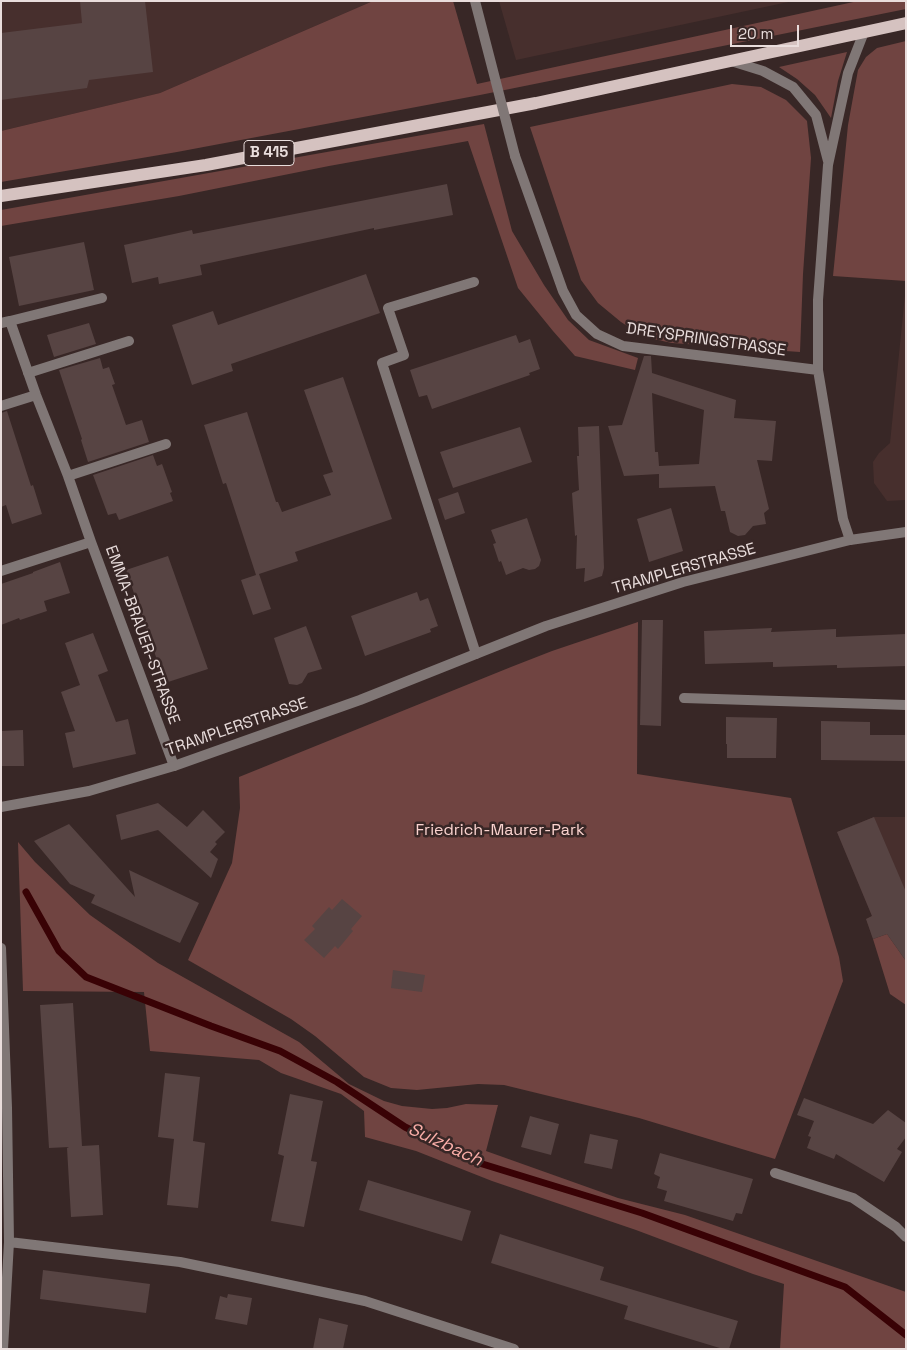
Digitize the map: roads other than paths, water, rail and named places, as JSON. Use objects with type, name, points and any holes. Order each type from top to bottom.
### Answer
[{"type":"main road","name":"B 415","points":[[1,196],[206,165],[536,103],[906,23]]},
{"type":"street","name":"DREYSPRINGSTRASSE","points":[[475,1],[516,156],[562,291],[576,315],[597,334],[623,346],[818,370]]},
{"type":"street","points":[[850,540],[843,519],[818,370],[818,300],[828,164],[848,74],[864,32]]},
{"type":"street","points":[[731,61],[762,71],[793,87],[816,115],[828,164]]},
{"type":"street","points":[[474,282],[388,308],[404,355],[382,363],[476,654]]},
{"type":"street","name":"EMMA-BRAUER-STRASSE","points":[[102,298],[6,322],[68,476],[174,766]]},
{"type":"street","points":[[28,373],[129,341]]},
{"type":"street","points":[[1,406],[36,395]]},
{"type":"street","points":[[68,476],[166,444]]},
{"type":"street","name":"TRAMPLERSTRASSE","points":[[1,806],[89,791],[174,766],[360,700],[546,626],[683,582],[850,540],[906,532]]},
{"type":"street","name":"EMMA-BRAUER-STRASSE","points":[[1,571],[91,542]]},
{"type":"street","points":[[684,698],[906,705]]},
{"type":"street","points":[[1,948],[7,1108],[8,1242],[3,1349]]},
{"type":"street","points":[[775,1173],[853,1198],[896,1227],[906,1237]]},
{"type":"street","points":[[8,1242],[180,1262],[252,1277],[365,1301],[514,1349]]},
{"type":"waterway","name":"Sulzbach","points":[[26,892],[59,951],[86,977],[280,1051],[337,1082],[405,1127],[476,1162],[642,1213],[845,1287],[906,1335]]},
{"type":"park label","name":"Friedrich-Maurer-Park","points":[[500,831]]}]
